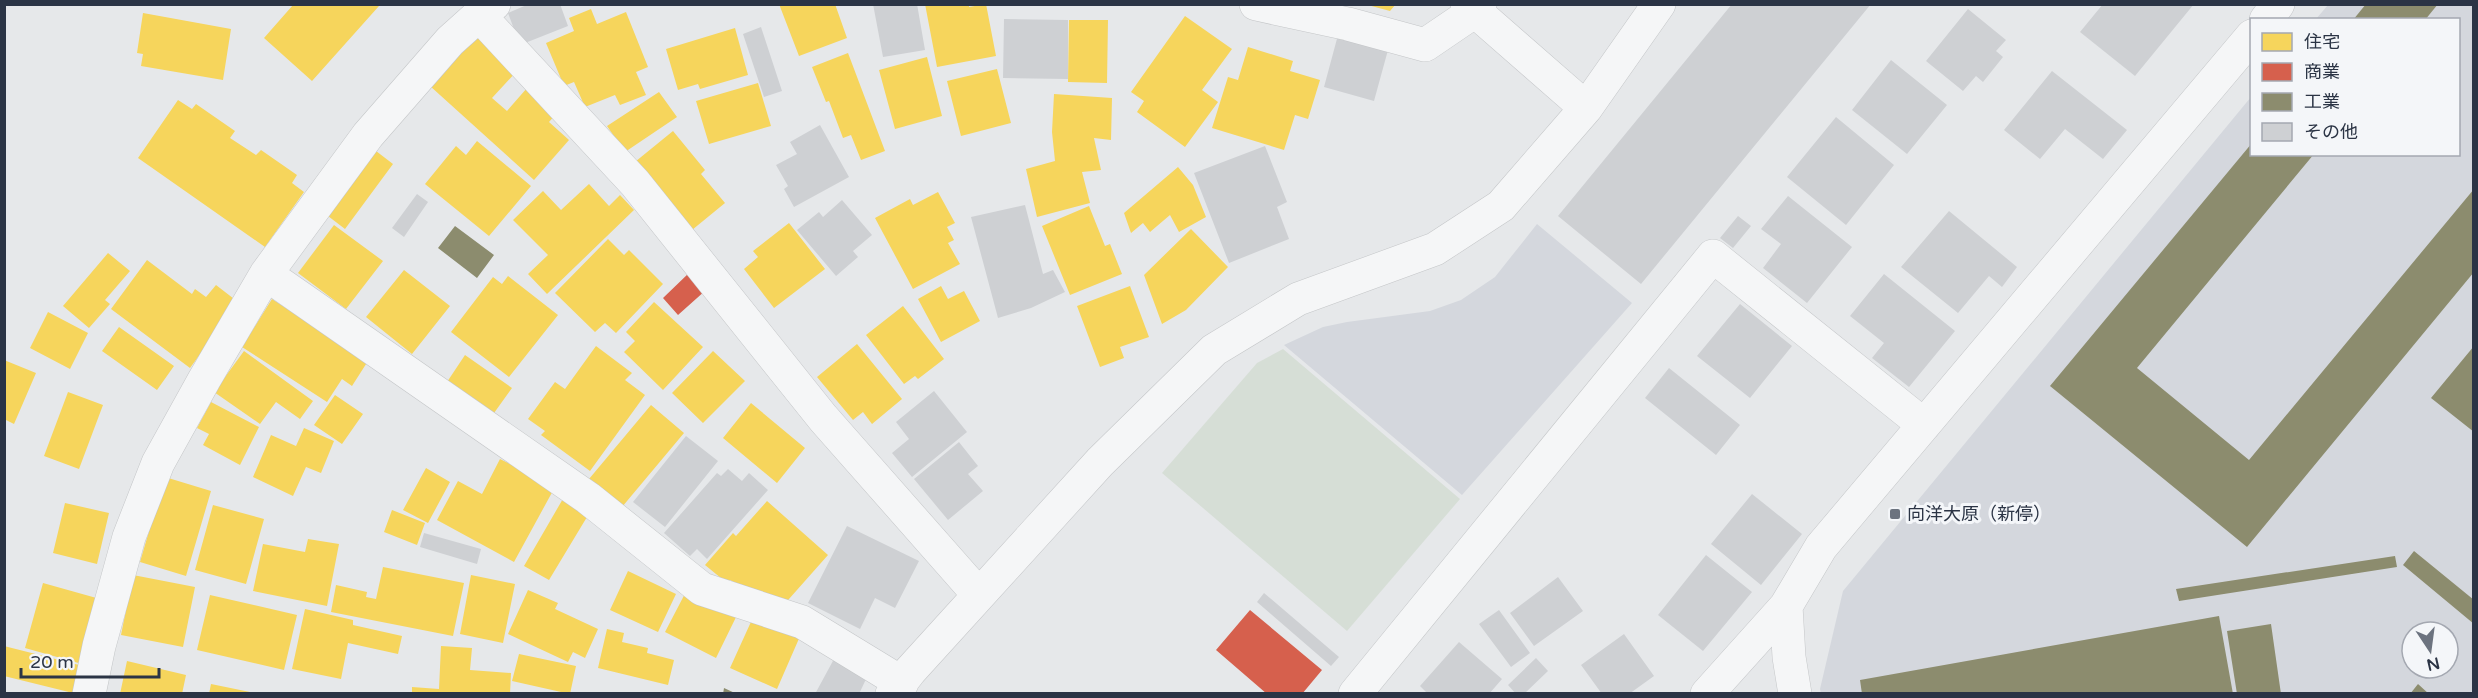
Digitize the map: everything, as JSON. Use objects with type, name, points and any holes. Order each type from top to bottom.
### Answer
[{"type":"street","points":[[1256,4],[1348,24],[1425,45],[1474,7],[1586,108]]},
{"type":"street","points":[[266,274],[588,498],[702,589],[802,622],[897,688],[1100,462],[1214,350],[1298,299],[1435,249],[1502,206],[1586,108],[1659,4]]},
{"type":"street","points":[[2268,18],[2278,4]]},
{"type":"street","points":[[89,693],[99,646],[129,537],[158,463],[266,274],[368,135],[450,41],[487,7],[635,183],[823,418],[979,595]]},
{"type":"street","points":[[1707,693],[1786,606],[1821,547],[2250,38]]},
{"type":"street","points":[[1356,693],[1713,256],[1924,425]]},
{"type":"street","points":[[1786,606],[1794,693]]},
{"type":"shaded area","points":[[2328,5],[2473,5],[2473,693],[1821,694],[1820,689],[1843,591],[2250,98],[2250,156],[2460,156],[2460,18],[2317,18]]},
{"type":"shaded area","points":[[1537,224],[1632,303],[1462,495],[1284,345],[1323,327],[1430,311],[1461,300],[1495,277]]},
{"type":"shaded area","points":[[1283,349],[1460,499],[1347,631],[1162,473],[1257,363]]},
{"type":"building: 住宅","points":[[779,4],[835,4],[847,38],[799,56]]},
{"type":"building: 住宅","points":[[925,4],[969,4],[969,7],[986,4],[996,56],[937,67]]},
{"type":"building: 住宅","points":[[1364,4],[1396,4],[1390,11]]},
{"type":"building: 住宅","points":[[293,5],[379,6],[312,81],[264,38]]},
{"type":"building: 住宅","points":[[591,9],[597,24],[626,12],[648,67],[636,72],[646,95],[620,105],[615,95],[585,107],[574,82],[564,86],[546,43],[574,31],[569,18]]},
{"type":"building: 住宅","points":[[143,13],[231,29],[223,80],[141,66],[143,54],[137,53]]},
{"type":"building: 住宅","points":[[1185,16],[1232,49],[1202,90],[1218,102],[1185,147],[1137,112],[1144,101],[1131,92]]},
{"type":"building: 住宅","points":[[1069,20],[1108,20],[1107,83],[1068,82]]},
{"type":"building: 住宅","points":[[735,28],[748,75],[700,89],[698,84],[678,90],[666,49]]},
{"type":"building: 住宅","points":[[477,34],[517,71],[492,98],[507,111],[527,88],[556,114],[549,122],[569,140],[534,180],[430,86]]},
{"type":"building: 住宅","points":[[1248,47],[1293,61],[1290,71],[1320,80],[1308,119],[1295,115],[1284,150],[1212,128],[1228,77],[1238,80]]},
{"type":"building: 住宅","points":[[848,53],[885,151],[861,160],[851,135],[843,138],[829,101],[826,102],[812,67]]},
{"type":"building: 住宅","points":[[927,57],[942,116],[895,129],[879,70]]},
{"type":"building: 住宅","points":[[997,69],[1011,123],[961,136],[947,81]]},
{"type":"building: 住宅","points":[[758,83],[771,126],[709,144],[696,101]]},
{"type":"building: 住宅","points":[[659,92],[677,117],[625,152],[607,126]]},
{"type":"building: 住宅","points":[[1054,94],[1112,98],[1111,140],[1094,138],[1101,170],[1082,172],[1090,203],[1037,217],[1026,169],[1055,161],[1052,132]]},
{"type":"building: 住宅","points":[[178,100],[192,109],[196,104],[235,131],[230,138],[256,155],[261,150],[297,175],[292,183],[304,192],[265,247],[138,158]]},
{"type":"building: 住宅","points":[[673,131],[705,170],[701,174],[725,203],[692,230],[630,166]]},
{"type":"building: 住宅","points":[[477,141],[531,186],[489,236],[425,184],[456,146],[466,155]]},
{"type":"building: 住宅","points":[[376,151],[393,164],[345,229],[328,216]]},
{"type":"building: 住宅","points":[[1178,167],[1193,185],[1206,217],[1179,232],[1170,215],[1150,232],[1143,223],[1131,233],[1124,213]]},
{"type":"building: 住宅","points":[[589,184],[609,206],[620,195],[634,210],[547,294],[528,274],[548,255],[513,220],[543,191],[561,210]]},
{"type":"building: 住宅","points":[[938,192],[955,223],[947,227],[954,240],[948,243],[960,264],[913,289],[875,218],[910,199],[913,205]]},
{"type":"building: 住宅","points":[[1089,206],[1105,246],[1110,244],[1122,274],[1070,295],[1042,226]]},
{"type":"building: 住宅","points":[[789,223],[825,269],[774,308],[744,269],[758,257],[753,251]]},
{"type":"building: 住宅","points":[[334,225],[383,261],[346,309],[298,273]]},
{"type":"building: 住宅","points":[[1191,229],[1228,267],[1186,310],[1162,324],[1144,275]]},
{"type":"building: 住宅","points":[[608,239],[624,255],[629,250],[663,284],[616,333],[605,323],[595,332],[555,293]]},
{"type":"building: 住宅","points":[[108,253],[130,271],[105,300],[110,304],[89,328],[63,306]]},
{"type":"building: 住宅","points":[[147,260],[192,294],[195,289],[206,297],[216,285],[238,302],[190,368],[111,309]]},
{"type":"building: 住宅","points":[[404,270],[450,306],[412,354],[366,317]]},
{"type":"building: 住宅","points":[[508,276],[558,315],[509,377],[451,332],[493,277],[502,284]]},
{"type":"building: 住宅","points":[[941,286],[948,299],[964,291],[980,321],[941,342],[918,299]]},
{"type":"building: 住宅","points":[[1130,286],[1149,337],[1120,347],[1124,358],[1100,367],[1077,306]]},
{"type":"building: 住宅","points":[[272,299],[368,361],[352,386],[342,379],[327,402],[242,347]]},
{"type":"building: 住宅","points":[[654,302],[703,347],[663,390],[624,352],[635,341],[626,332]]},
{"type":"building: 住宅","points":[[903,306],[944,359],[918,379],[915,376],[904,384],[866,335]]},
{"type":"building: 住宅","points":[[48,312],[88,333],[70,369],[30,348]]},
{"type":"building: 住宅","points":[[119,327],[174,366],[157,390],[102,351]]},
{"type":"building: 住宅","points":[[857,344],[902,399],[872,424],[863,412],[853,420],[817,377]]},
{"type":"building: 住宅","points":[[596,346],[632,373],[625,380],[645,395],[590,471],[541,435],[545,431],[528,419],[555,382],[565,389]]},
{"type":"building: 住宅","points":[[244,351],[313,401],[300,419],[276,402],[260,424],[214,392]]},
{"type":"building: 住宅","points":[[713,351],[745,381],[703,423],[672,393]]},
{"type":"building: 住宅","points":[[465,355],[512,388],[489,420],[443,388]]},
{"type":"building: 住宅","points":[[4,360],[36,373],[14,424],[4,419]]},
{"type":"building: 住宅","points":[[68,392],[103,405],[79,469],[44,456]]},
{"type":"building: 住宅","points":[[335,395],[363,414],[342,444],[314,425]]},
{"type":"building: 住宅","points":[[211,402],[259,427],[240,465],[203,445],[209,434],[197,428]]},
{"type":"building: 住宅","points":[[751,403],[805,448],[777,483],[723,438]]},
{"type":"building: 住宅","points":[[651,405],[684,433],[622,507],[589,479]]},
{"type":"building: 住宅","points":[[304,428],[334,441],[321,473],[306,467],[293,496],[253,477],[271,435],[296,446]]},
{"type":"building: 住宅","points":[[500,459],[555,487],[514,562],[437,520],[458,481],[482,494]]},
{"type":"building: 住宅","points":[[426,468],[450,482],[428,523],[403,510]]},
{"type":"building: 住宅","points":[[165,477],[211,491],[186,576],[140,562]]},
{"type":"building: 住宅","points":[[564,497],[590,512],[549,580],[524,566]]},
{"type":"building: 住宅","points":[[767,501],[828,555],[781,608],[730,580],[727,583],[705,565],[733,533],[736,536]]},
{"type":"building: 住宅","points":[[65,503],[109,513],[97,564],[53,553]]},
{"type":"building: 住宅","points":[[213,505],[264,519],[246,584],[195,570]]},
{"type":"building: 住宅","points":[[392,510],[425,523],[417,545],[384,532]]},
{"type":"building: 住宅","points":[[308,539],[339,544],[327,606],[253,591],[263,544],[305,552]]},
{"type":"building: 住宅","points":[[383,567],[464,583],[453,636],[331,612],[336,585],[367,592],[366,597],[376,599]]},
{"type":"building: 住宅","points":[[628,571],[676,594],[658,632],[610,610]]},
{"type":"building: 住宅","points":[[133,575],[195,587],[183,647],[121,635]]},
{"type":"building: 住宅","points":[[471,575],[515,584],[503,643],[460,634]]},
{"type":"building: 住宅","points":[[43,583],[100,599],[82,664],[25,648]]},
{"type":"building: 住宅","points":[[690,584],[740,609],[716,658],[665,632]]},
{"type":"building: 住宅","points":[[528,590],[558,603],[555,609],[598,629],[585,658],[573,652],[568,662],[508,634]]},
{"type":"building: 住宅","points":[[210,595],[297,615],[284,670],[197,650]]},
{"type":"building: 住宅","points":[[305,609],[353,620],[353,625],[402,636],[398,654],[348,643],[341,679],[292,669]]},
{"type":"building: 住宅","points":[[755,613],[801,634],[777,689],[730,668]]},
{"type":"building: 住宅","points":[[607,629],[624,633],[622,642],[648,648],[647,653],[674,660],[668,685],[598,668]]},
{"type":"building: 住宅","points":[[4,646],[83,666],[77,694],[4,676]]},
{"type":"building: 住宅","points":[[441,646],[472,648],[470,670],[511,673],[510,694],[412,694],[412,687],[439,689]]},
{"type":"building: 住宅","points":[[519,654],[576,666],[570,694],[512,681]]},
{"type":"building: 住宅","points":[[127,661],[186,675],[182,694],[120,694]]},
{"type":"building: 住宅","points":[[211,684],[250,692],[250,694],[209,694]]},
{"type":"building: 商業","points":[[690,272],[706,290],[678,315],[663,298]]},
{"type":"building: 商業","points":[[1250,610],[1322,670],[1302,694],[1267,694],[1216,650]]},
{"type":"building: 工業","points":[[2366,4],[2438,4],[2427,18],[2355,18]]},
{"type":"building: 工業","points":[[2250,145],[2250,156],[2312,156],[2137,368],[2249,460],[2474,189],[2474,272],[2247,547],[2050,386]]},
{"type":"building: 工業","points":[[455,226],[494,255],[477,278],[438,248]]},
{"type":"building: 工業","points":[[2474,346],[2474,432],[2431,398]]},
{"type":"building: 工業","points":[[2414,551],[2474,600],[2474,624],[2403,565]]},
{"type":"building: 工業","points":[[2395,556],[2397,567],[2179,601],[2176,589]]},
{"type":"building: 工業","points":[[2219,616],[2233,694],[1862,694],[1860,680]]},
{"type":"building: 工業","points":[[2271,624],[2281,694],[2237,694],[2227,631]]},
{"type":"building: 工業","points":[[2418,684],[2429,694],[2410,694]]},
{"type":"building: 工業","points":[[724,688],[737,694],[723,694]]},
{"type":"building: その他","points":[[529,4],[560,4],[568,26],[520,45],[508,13]]},
{"type":"building: その他","points":[[873,4],[917,4],[925,50],[883,57]]},
{"type":"building: その他","points":[[1732,4],[1871,4],[1641,284],[1558,216]]},
{"type":"building: その他","points":[[2103,4],[2194,4],[2135,76],[2080,32]]},
{"type":"building: その他","points":[[1968,9],[2006,40],[1996,51],[2003,57],[1983,82],[1976,76],[1963,91],[1926,61]]},
{"type":"building: その他","points":[[1004,19],[1068,20],[1068,79],[1003,78]]},
{"type":"building: その他","points":[[761,27],[782,91],[764,97],[743,34]]},
{"type":"building: その他","points":[[1338,35],[1388,50],[1374,101],[1324,87]]},
{"type":"building: その他","points":[[1891,60],[1947,105],[1907,154],[1852,110]]},
{"type":"building: その他","points":[[2052,71],[2127,130],[2103,159],[2065,129],[2040,159],[2004,130]]},
{"type":"building: その他","points":[[1836,117],[1894,165],[1846,225],[1787,177]]},
{"type":"building: その他","points":[[820,125],[849,177],[794,207],[784,189],[788,186],[776,165],[797,154],[790,142]]},
{"type":"building: その他","points":[[1265,146],[1287,202],[1277,207],[1289,239],[1229,263],[1194,173]]},
{"type":"building: その他","points":[[417,194],[428,202],[404,237],[392,228]]},
{"type":"building: その他","points":[[1788,196],[1852,247],[1807,303],[1763,268],[1781,244],[1761,229]]},
{"type":"building: その他","points":[[842,200],[872,235],[853,251],[858,257],[836,276],[797,230],[819,212],[823,217]]},
{"type":"building: その他","points":[[1025,205],[1043,274],[1053,270],[1065,292],[1031,308],[998,318],[971,217]]},
{"type":"building: その他","points":[[1949,211],[2017,267],[2002,287],[1989,276],[1958,313],[1901,267]]},
{"type":"building: その他","points":[[1738,216],[1751,226],[1733,248],[1720,238]]},
{"type":"building: その他","points":[[1884,274],[1955,331],[1909,387],[1872,358],[1884,343],[1850,316]]},
{"type":"building: その他","points":[[1740,304],[1792,346],[1750,398],[1697,356]]},
{"type":"building: その他","points":[[1669,368],[1740,425],[1716,455],[1645,398]]},
{"type":"building: その他","points":[[934,391],[967,432],[912,477],[892,453],[909,439],[896,422]]},
{"type":"building: その他","points":[[686,436],[718,461],[665,527],[633,502]]},
{"type":"building: その他","points":[[959,442],[978,466],[968,474],[983,491],[948,520],[914,479]]},
{"type":"building: その他","points":[[728,469],[742,481],[749,473],[768,490],[707,559],[697,549],[690,556],[664,533],[717,473],[721,476]]},
{"type":"building: その他","points":[[1752,494],[1802,534],[1761,585],[1711,544]]},
{"type":"building: その他","points":[[847,526],[919,561],[895,608],[875,598],[860,629],[808,603]]},
{"type":"building: その他","points":[[424,533],[481,549],[477,564],[420,547]]},
{"type":"building: その他","points":[[1706,555],[1752,592],[1703,651],[1658,615]]},
{"type":"building: その他","points":[[1558,577],[1583,611],[1534,646],[1510,613]]},
{"type":"building: その他","points":[[1264,593],[1339,657],[1331,666],[1257,602]]},
{"type":"building: その他","points":[[1499,610],[1530,653],[1511,667],[1479,624]]},
{"type":"building: その他","points":[[1624,634],[1654,676],[1629,694],[1602,694],[1581,665]]},
{"type":"building: その他","points":[[1459,642],[1502,679],[1489,694],[1428,694],[1420,686]]},
{"type":"building: その他","points":[[1536,658],[1548,671],[1524,694],[1516,694],[1508,685]]},
{"type":"building: その他","points":[[834,659],[867,677],[859,694],[815,694]]},
{"type":"place","name":"向洋大原（新停）","points":[[1895,514]]}]
